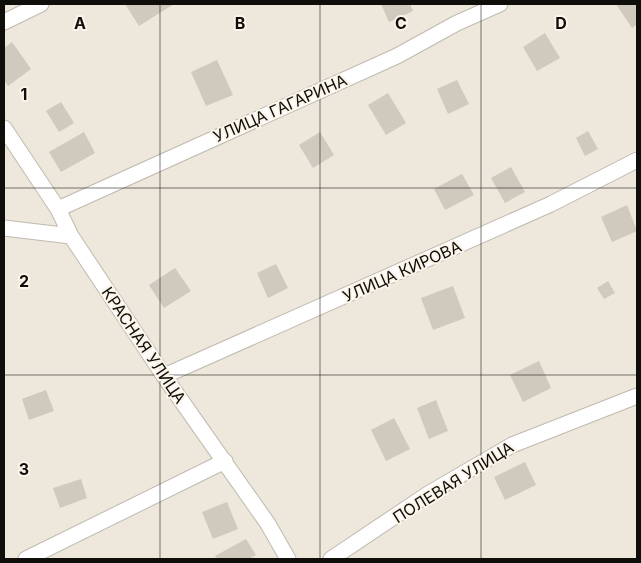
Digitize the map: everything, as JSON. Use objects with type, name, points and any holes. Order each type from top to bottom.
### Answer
[{"type":"street","points":[[4,22],[41,4]]},
{"type":"street","name":"УЛИЦА ГАГАРИНА","points":[[58,209],[396,56],[457,23],[500,4]]},
{"type":"street","name":"КРАСНАЯ УЛИЦА","points":[[4,128],[58,209],[71,236],[164,376],[268,524],[288,559]]},
{"type":"street","name":"УЛИЦА КИРОВА","points":[[164,376],[551,204],[637,160]]},
{"type":"street","points":[[4,228],[71,236]]},
{"type":"street","name":"ПОЛЕВАЯ УЛИЦА","points":[[331,559],[428,494],[512,445],[637,396]]},
{"type":"street","points":[[26,559],[225,461]]},
{"type":"building","points":[[125,4],[174,4],[139,26]]},
{"type":"building","points":[[381,4],[410,4],[413,11],[389,22]]},
{"type":"building","points":[[616,4],[637,4],[637,24],[632,28]]},
{"type":"building","points":[[545,33],[560,58],[537,71],[523,47]]},
{"type":"building","points":[[12,42],[31,69],[8,86],[4,80],[4,48]]},
{"type":"building","points":[[217,60],[233,95],[206,106],[191,72]]},
{"type":"building","points":[[457,80],[469,104],[448,114],[437,89]]},
{"type":"building","points":[[388,93],[406,123],[386,135],[368,105]]},
{"type":"building","points":[[61,102],[74,123],[59,132],[46,111]]},
{"type":"building","points":[[588,131],[598,149],[585,156],[576,138]]},
{"type":"building","points":[[84,132],[95,153],[61,172],[49,152]]},
{"type":"building","points":[[320,132],[334,155],[313,168],[299,145]]},
{"type":"building","points":[[511,167],[525,192],[505,203],[491,178]]},
{"type":"building","points":[[462,174],[474,195],[445,210],[434,189]]},
{"type":"building","points":[[627,205],[637,231],[612,242],[601,217]]},
{"type":"building","points":[[276,264],[288,288],[268,298],[257,273]]},
{"type":"building","points":[[175,268],[191,291],[164,308],[149,285]]},
{"type":"building","points":[[608,281],[615,293],[604,299],[597,288]]},
{"type":"building","points":[[453,286],[465,318],[433,330],[421,298]]},
{"type":"building","points":[[539,361],[551,388],[523,402],[510,375]]},
{"type":"building","points":[[46,390],[54,411],[29,420],[22,399]]},
{"type":"building","points":[[436,400],[448,431],[429,439],[417,408]]},
{"type":"building","points":[[394,418],[410,449],[386,461],[371,430]]},
{"type":"building","points":[[525,462],[536,485],[505,500],[494,477]]},
{"type":"building","points":[[81,479],[87,498],[60,508],[53,488]]},
{"type":"building","points":[[227,502],[238,529],[213,539],[202,512]]},
{"type":"building","points":[[246,539],[256,555],[249,559],[217,559],[215,556]]}]
